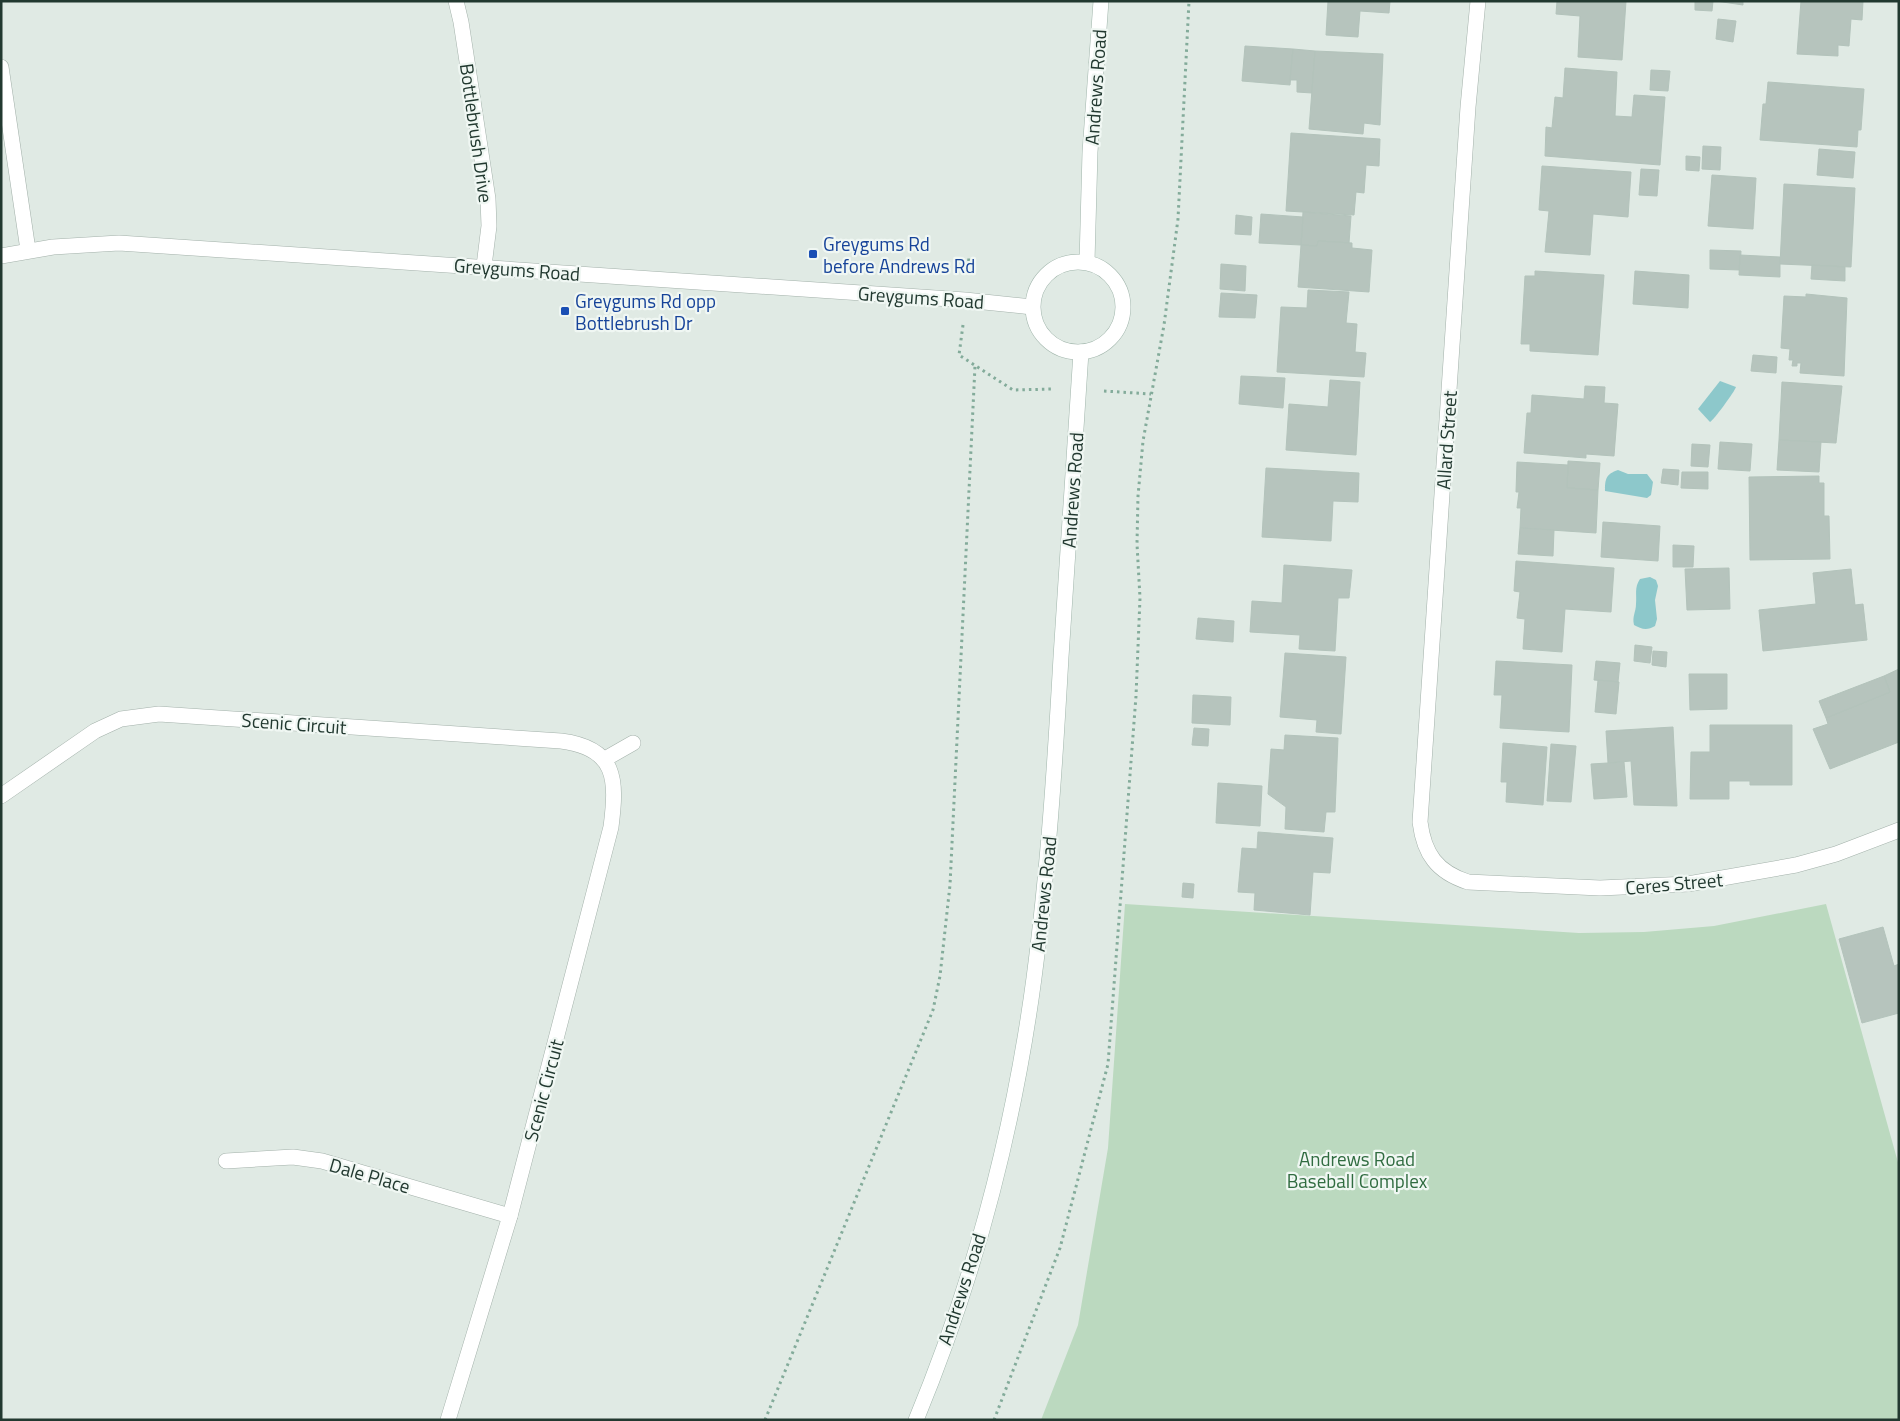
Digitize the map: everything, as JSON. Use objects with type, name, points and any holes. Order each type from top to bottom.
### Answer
[{"type":"street","name":"Bottlebrush Drive","points":[[456,1],[461,22],[488,199],[489,226],[484,266]]},
{"type":"street","name":"Andrews Road","points":[[1087,262],[1090,152],[1101,1]]},
{"type":"street","name":"Allard Street","points":[[1445,872],[1426,851],[1420,822],[1467,117],[1478,1]]},
{"type":"street","points":[[1,66],[28,250]]},
{"type":"street","name":"Greygums Road","points":[[1,256],[28,250],[78,244],[119,243],[955,299],[1032,307]]},
{"type":"street","points":[[1074,262],[1087,262],[1100,267],[1112,277],[1119,289],[1123,302],[1122,317],[1117,330],[1108,341],[1095,349],[1081,352],[1067,351],[1053,345],[1042,335],[1035,322],[1032,307],[1035,294],[1041,282],[1050,272],[1061,265],[1074,262]]},
{"type":"street","name":"Andrews Road","points":[[916,1420],[972,1260],[991,1191],[1008,1124],[1034,981],[1050,841],[1081,352]]},
{"type":"street","name":"Scenic Circuit","points":[[1,796],[96,730],[121,719],[159,714],[562,741],[588,747],[605,759],[612,771],[614,786],[611,827],[510,1216],[448,1420]]},
{"type":"street","points":[[605,759],[633,743]]},
{"type":"street","name":"Ceres Street","points":[[1445,872],[1468,882],[1600,888],[1688,884],[1796,866],[1836,854],[1899,830]]},
{"type":"street","name":"Dale Place","points":[[226,1161],[293,1157],[322,1161],[510,1216]]},
{"type":"path","points":[[994,1420],[1060,1248],[1108,1064],[1136,696],[1140,598],[1137,544],[1138,496],[1142,441],[1164,325],[1178,219],[1189,1]]},
{"type":"path","points":[[968,267],[969,255]]},
{"type":"path","points":[[962,336],[960,355],[975,366],[1013,390],[1039,388]]},
{"type":"path","points":[[765,1420],[933,1010],[940,976],[950,885],[975,366]]},
{"type":"path","points":[[1111,391],[1151,394]]},
{"type":"green space","name":"Andrews Road Baseball Complex","points":[[1125,904],[1579,933],[1644,932],[1714,926],[1826,904],[1899,1166],[1899,1420],[1041,1420],[1078,1325],[1108,1148]]},
{"type":"water","points":[[1720,381],[1736,387],[1724,406],[1710,422],[1698,409]]},
{"type":"water","points":[[1618,470],[1628,474],[1647,474],[1653,482],[1651,495],[1647,498],[1605,491],[1607,478],[1611,473]]},
{"type":"water","points":[[1650,577],[1656,580],[1658,586],[1655,600],[1657,619],[1655,626],[1644,629],[1634,625],[1636,588],[1640,579]]},
{"type":"building","points":[[1328,1],[1390,1],[1389,13],[1360,11],[1358,37],[1326,35]]},
{"type":"building","points":[[1557,1],[1626,1],[1622,60],[1578,57],[1580,16],[1556,14]]},
{"type":"building","points":[[1695,1],[1713,1],[1712,11],[1695,10]]},
{"type":"building","points":[[1716,1],[1743,1],[1743,5]]},
{"type":"building","points":[[1801,1],[1863,1],[1862,20],[1851,19],[1849,46],[1838,45],[1838,56],[1797,54]]},
{"type":"building","points":[[1718,19],[1736,21],[1733,42],[1716,39]]},
{"type":"building","points":[[1245,46],[1293,49],[1290,85],[1242,81]]},
{"type":"building","points":[[1293,49],[1315,51],[1312,93],[1297,92],[1297,80],[1290,80]]},
{"type":"building","points":[[1315,51],[1383,54],[1380,125],[1364,123],[1363,134],[1309,129]]},
{"type":"building","points":[[1565,68],[1617,72],[1615,116],[1632,117],[1634,95],[1665,97],[1660,165],[1545,156],[1546,127],[1552,128],[1555,97],[1563,98]]},
{"type":"building","points":[[1651,70],[1670,71],[1668,91],[1650,90]]},
{"type":"building","points":[[1768,82],[1864,89],[1861,130],[1858,130],[1857,147],[1760,140],[1763,104],[1766,104]]},
{"type":"building","points":[[1291,133],[1380,139],[1379,166],[1366,165],[1364,193],[1356,192],[1354,215],[1286,211]]},
{"type":"building","points":[[1703,146],[1721,147],[1720,170],[1702,169]]},
{"type":"building","points":[[1819,149],[1855,152],[1853,178],[1817,175]]},
{"type":"building","points":[[1686,156],[1700,157],[1699,171],[1686,170]]},
{"type":"building","points":[[1542,166],[1631,172],[1628,217],[1593,214],[1590,255],[1545,252],[1549,211],[1539,210]]},
{"type":"building","points":[[1641,169],[1659,170],[1657,196],[1639,195]]},
{"type":"building","points":[[1712,175],[1756,178],[1753,229],[1708,226]]},
{"type":"building","points":[[1784,184],[1855,188],[1851,267],[1780,264]]},
{"type":"building","points":[[1303,212],[1351,216],[1349,243],[1318,241],[1317,246],[1301,245]]},
{"type":"building","points":[[1261,214],[1303,217],[1301,245],[1259,243]]},
{"type":"building","points":[[1236,215],[1252,217],[1251,235],[1235,234]]},
{"type":"building","points":[[1318,241],[1352,243],[1352,248],[1372,250],[1369,292],[1298,287],[1301,245],[1317,246]]},
{"type":"building","points":[[1710,250],[1741,251],[1740,270],[1710,269]]},
{"type":"building","points":[[1740,255],[1780,257],[1780,277],[1739,275]]},
{"type":"building","points":[[1221,264],[1246,266],[1245,291],[1220,289]]},
{"type":"building","points":[[1812,265],[1845,267],[1845,281],[1811,279]]},
{"type":"building","points":[[1535,271],[1604,275],[1598,355],[1530,351],[1530,344],[1521,344],[1525,276],[1535,276]]},
{"type":"building","points":[[1635,271],[1689,275],[1688,308],[1633,304]]},
{"type":"building","points":[[1308,290],[1349,292],[1346,323],[1357,324],[1355,352],[1366,353],[1364,377],[1277,372],[1281,307],[1307,308]]},
{"type":"building","points":[[1221,293],[1257,295],[1255,318],[1219,317]]},
{"type":"building","points":[[1806,294],[1847,298],[1844,376],[1800,373],[1801,363],[1797,363],[1797,366],[1792,366],[1793,360],[1789,360],[1790,349],[1781,348],[1784,296],[1806,297]]},
{"type":"building","points":[[1753,355],[1777,357],[1776,373],[1751,371]]},
{"type":"building","points":[[1241,376],[1285,378],[1283,408],[1239,404]]},
{"type":"building","points":[[1330,380],[1360,382],[1356,455],[1286,450],[1289,404],[1328,407]]},
{"type":"building","points":[[1782,382],[1842,386],[1836,443],[1779,440]]},
{"type":"building","points":[[1585,386],[1605,387],[1604,403],[1618,404],[1614,456],[1586,454],[1586,458],[1524,453],[1527,413],[1531,413],[1532,395],[1584,399]]},
{"type":"building","points":[[1779,440],[1821,442],[1819,472],[1777,470]]},
{"type":"building","points":[[1720,442],[1752,444],[1750,471],[1718,469]]},
{"type":"building","points":[[1692,444],[1710,445],[1708,467],[1691,466]]},
{"type":"building","points":[[1568,461],[1600,463],[1598,490],[1567,488]]},
{"type":"building","points":[[1517,462],[1568,465],[1567,488],[1598,490],[1596,533],[1520,528],[1521,508],[1517,508],[1519,492],[1516,492]]},
{"type":"building","points":[[1266,468],[1359,473],[1358,502],[1333,501],[1331,541],[1262,537]]},
{"type":"building","points":[[1663,469],[1679,470],[1678,485],[1661,483]]},
{"type":"building","points":[[1682,472],[1708,472],[1708,489],[1681,488]]},
{"type":"building","points":[[1819,476],[1819,483],[1824,483],[1824,516],[1829,516],[1830,559],[1750,560],[1749,477]]},
{"type":"building","points":[[1603,522],[1660,526],[1658,561],[1601,557]]},
{"type":"building","points":[[1520,528],[1554,530],[1553,556],[1518,554]]},
{"type":"building","points":[[1673,545],[1694,546],[1693,567],[1673,567]]},
{"type":"building","points":[[1516,561],[1614,568],[1611,612],[1565,609],[1562,652],[1523,649],[1525,619],[1517,618],[1520,592],[1514,591]]},
{"type":"building","points":[[1284,565],[1352,570],[1349,598],[1338,598],[1335,651],[1299,649],[1300,635],[1250,632],[1252,601],[1282,603]]},
{"type":"building","points":[[1729,568],[1730,609],[1687,610],[1685,569]]},
{"type":"building","points":[[1851,569],[1855,605],[1863,604],[1867,640],[1763,651],[1759,610],[1816,604],[1813,573]]},
{"type":"building","points":[[1198,618],[1234,621],[1233,642],[1196,639]]},
{"type":"building","points":[[1635,645],[1652,647],[1650,663],[1634,661]]},
{"type":"building","points":[[1653,651],[1667,652],[1666,667],[1652,665]]},
{"type":"building","points":[[1285,653],[1346,657],[1341,734],[1316,732],[1317,720],[1280,717]]},
{"type":"building","points":[[1496,661],[1572,665],[1569,732],[1500,728],[1502,695],[1494,695]]},
{"type":"building","points":[[1596,661],[1620,663],[1618,682],[1594,680]]},
{"type":"building","points":[[1899,669],[1899,742],[1830,769],[1813,729],[1828,724],[1826,718],[1890,692],[1884,676]]},
{"type":"building","points":[[1689,674],[1727,674],[1727,709],[1690,710]]},
{"type":"building","points":[[1884,676],[1890,692],[1826,718],[1819,701]]},
{"type":"building","points":[[1598,680],[1619,682],[1616,714],[1595,712]]},
{"type":"building","points":[[1193,695],[1231,697],[1230,725],[1192,723]]},
{"type":"building","points":[[1710,725],[1792,725],[1792,785],[1750,785],[1750,781],[1729,781],[1729,799],[1690,799],[1691,752],[1710,752]]},
{"type":"building","points":[[1673,727],[1677,806],[1634,805],[1631,761],[1608,763],[1606,731]]},
{"type":"building","points":[[1194,728],[1209,729],[1208,746],[1192,745]]},
{"type":"building","points":[[1285,735],[1338,738],[1335,812],[1326,812],[1324,832],[1285,829],[1286,807],[1268,794],[1271,749],[1284,750]]},
{"type":"building","points":[[1503,743],[1547,747],[1543,805],[1506,802],[1507,782],[1501,782]]},
{"type":"building","points":[[1551,744],[1576,746],[1571,802],[1547,801]]},
{"type":"building","points":[[1624,762],[1627,797],[1594,799],[1591,764]]},
{"type":"building","points":[[1218,783],[1262,786],[1260,826],[1216,823]]},
{"type":"building","points":[[1258,832],[1333,838],[1330,873],[1313,872],[1310,915],[1254,910],[1255,893],[1238,892],[1242,848],[1257,849]]},
{"type":"building","points":[[1183,883],[1194,884],[1193,898],[1182,897]]},
{"type":"building","points":[[1883,927],[1894,966],[1899,964],[1899,1013],[1862,1023],[1839,939]]},
{"type":"place","name":"Greygums Rd before Andrews Rd","points":[[813,254]]},
{"type":"place","name":"Greygums Rd opp Bottlebrush Dr","points":[[565,311]]}]
